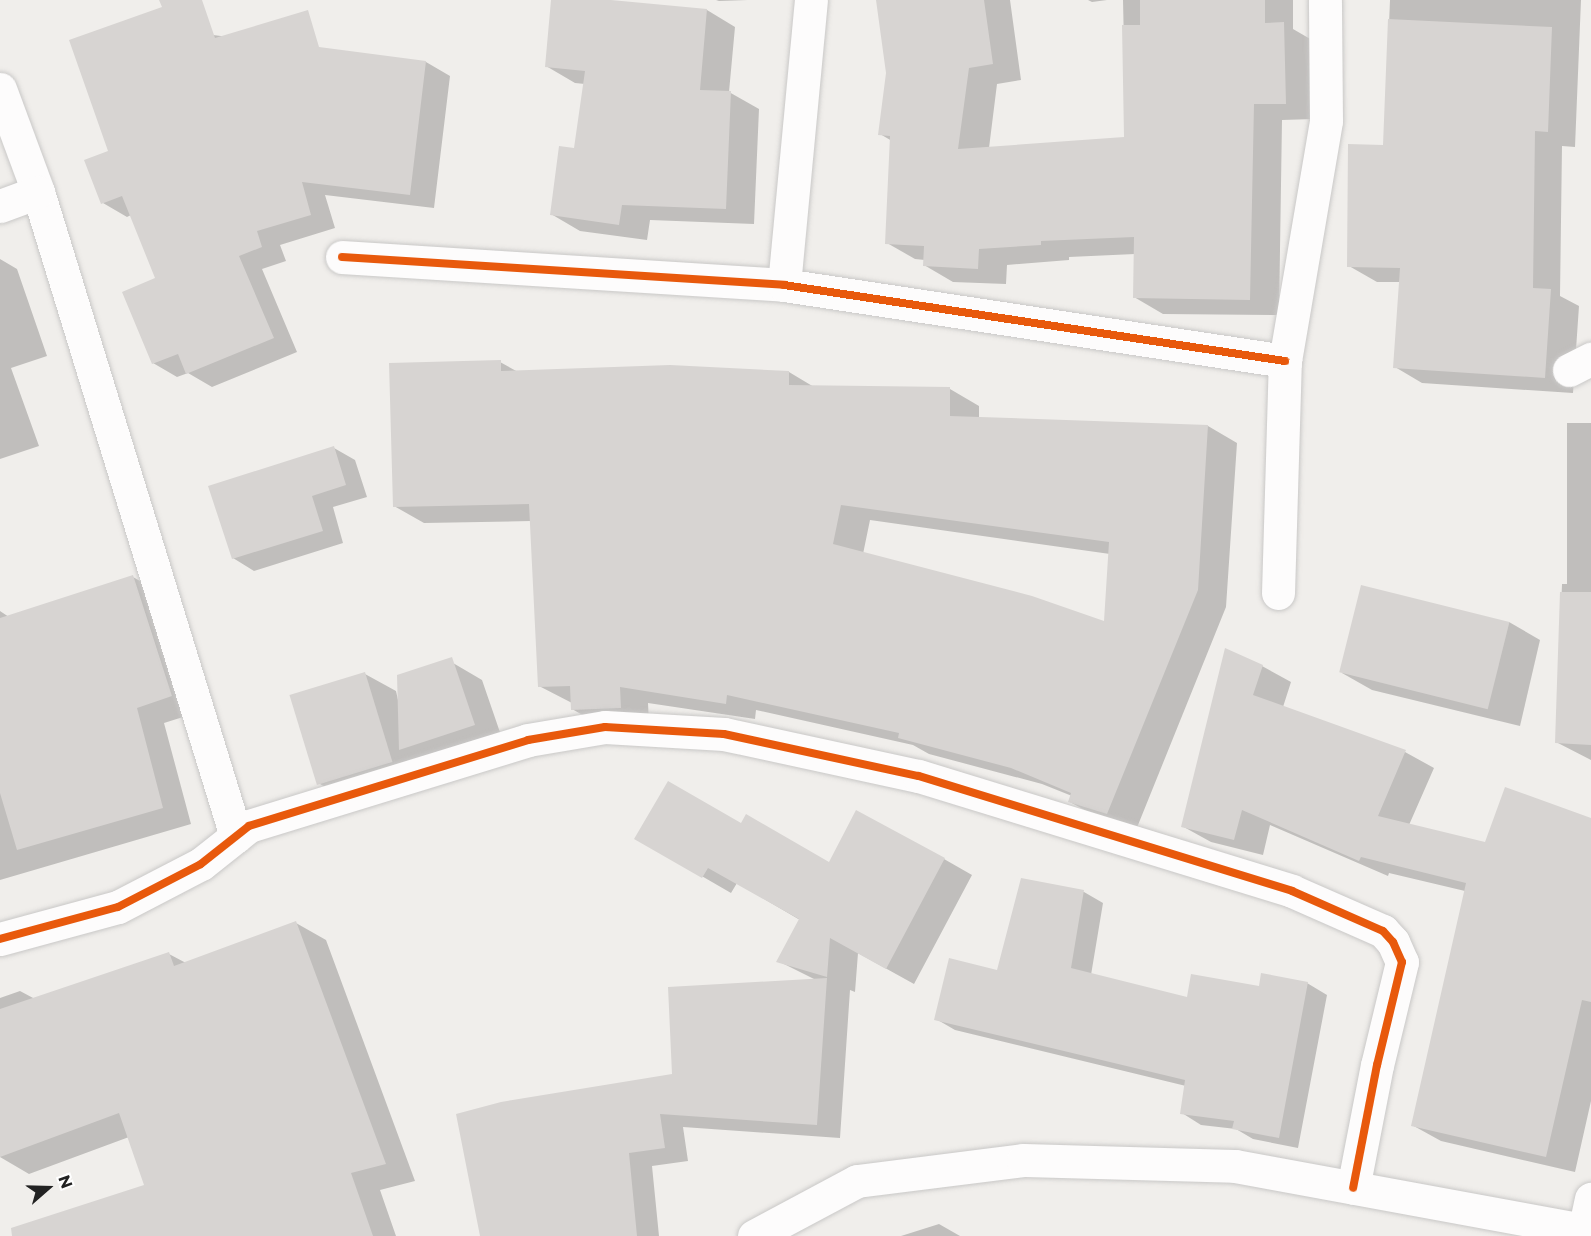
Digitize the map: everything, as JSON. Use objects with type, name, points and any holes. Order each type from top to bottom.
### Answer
[{"type":"street","points":[[784,285],[811,0]]},
{"type":"street","points":[[1278,593],[1285,361],[1326,121],[1325,0]]},
{"type":"street","points":[[0,89],[38,192],[236,836]]},
{"type":"street","points":[[0,206],[38,192]]},
{"type":"street","points":[[342,257],[784,285],[1285,361]]},
{"type":"street","points":[[0,939],[118,907],[201,864],[249,826],[528,740],[605,727],[724,734],[919,776],[1292,891],[1383,931],[1394,942],[1402,962],[1377,1065],[1353,1188]]},
{"type":"street","points":[[758,1235],[857,1181],[1023,1160],[1235,1166],[1583,1233],[1591,1199]]},
{"type":"building","points":[[159,0],[202,0],[215,38],[308,10],[319,47],[426,61],[410,195],[302,182],[311,215],[257,231],[262,247],[239,256],[274,338],[186,374],[178,354],[152,364],[122,292],[155,278],[122,196],[101,204],[84,160],[108,151],[69,40],[162,7]]},
{"type":"building","points":[[551,0],[611,0],[707,9],[700,90],[731,91],[726,209],[622,205],[619,225],[550,215],[559,146],[574,148],[585,71],[545,67]]},
{"type":"building","points":[[876,0],[984,0],[993,64],[969,68],[958,149],[1124,137],[1122,25],[1140,25],[1140,0],[1265,0],[1265,23],[1284,22],[1286,104],[1254,104],[1250,300],[1133,298],[1134,237],[1041,241],[1041,245],[979,249],[978,269],[923,266],[924,246],[885,244],[890,136],[878,135],[886,73]]},
{"type":"building","points":[[1388,19],[1552,27],[1548,132],[1535,131],[1533,288],[1551,289],[1545,378],[1393,368],[1400,268],[1347,267],[1348,144],[1383,145]]},
{"type":"building","points":[[501,360],[501,371],[670,365],[789,371],[789,385],[950,387],[950,416],[1208,425],[1198,590],[1107,814],[1068,802],[1071,793],[1011,768],[898,738],[899,733],[727,695],[726,704],[620,687],[621,708],[571,710],[570,686],[538,687],[529,504],[393,507],[389,363]],"holes":[[[841,505],[1109,542],[1104,621],[1032,596],[833,544]]]},
{"type":"building","points":[[334,446],[346,485],[312,496],[323,531],[232,559],[208,486]]},
{"type":"building","points":[[133,575],[172,696],[137,708],[163,808],[17,850],[0,793],[0,618]]},
{"type":"building","points":[[1361,585],[1509,622],[1488,709],[1339,672]]},
{"type":"building","points":[[1560,592],[1591,592],[1591,745],[1555,743]]},
{"type":"building","points":[[1225,648],[1263,665],[1253,695],[1406,750],[1378,816],[1485,842],[1505,787],[1591,818],[1591,1002],[1582,1000],[1546,1157],[1411,1126],[1466,883],[1361,857],[1359,861],[1242,810],[1234,840],[1181,827]]},
{"type":"building","points":[[452,657],[475,725],[399,750],[397,675]]},
{"type":"building","points":[[365,672],[392,762],[317,785],[289,695]]},
{"type":"building","points":[[668,781],[741,823],[746,814],[829,862],[856,810],[945,858],[886,969],[830,938],[827,977],[776,962],[799,919],[708,868],[702,878],[634,839]]},
{"type":"building","points":[[1021,878],[1084,890],[1071,968],[1187,997],[1191,974],[1259,986],[1261,973],[1308,982],[1279,1138],[1232,1129],[1234,1121],[1180,1114],[1185,1080],[934,1020],[949,958],[997,970]]},
{"type":"building","points":[[296,921],[386,1164],[351,1173],[373,1236],[12,1236],[11,1228],[144,1185],[119,1113],[0,1157],[0,1009],[169,952],[174,966]]},
{"type":"building","points":[[827,978],[817,1125],[660,1114],[665,1148],[629,1153],[637,1236],[480,1236],[456,1114],[501,1102],[672,1074],[668,987]]},
{"type":"cycle path","points":[[342,257],[784,285],[1285,361]]},
{"type":"cycle path","points":[[0,939],[118,907],[201,864],[249,826],[528,740],[605,727],[724,734],[919,776],[1292,891],[1383,931],[1393,942],[1402,962],[1377,1065],[1353,1188]]}]
